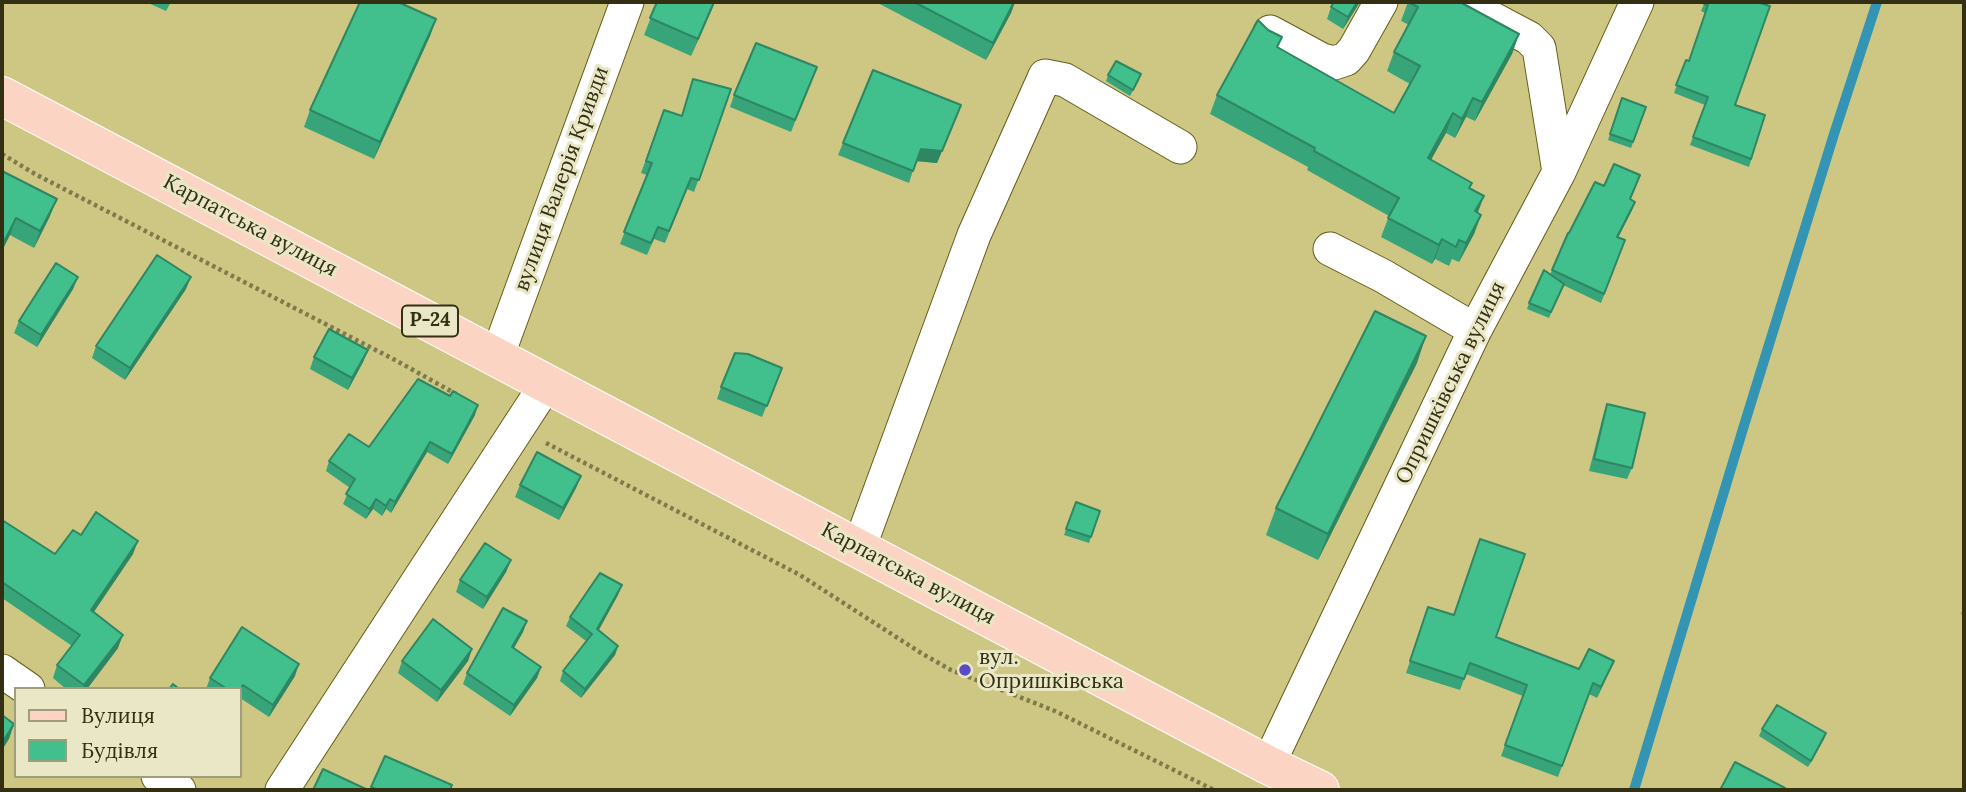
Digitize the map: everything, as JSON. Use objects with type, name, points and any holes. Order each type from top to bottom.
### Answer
[{"type":"main road","name":"Карпатська вулиця","points":[[2,96],[1268,765],[1320,790]]},
{"type":"street","name":"вулиця Валерія Кривди","points":[[497,357],[627,2]]},
{"type":"street","points":[[1270,32],[1322,60],[1334,63],[1346,60],[1381,2]]},
{"type":"street","points":[[1461,2],[1529,38],[1539,48],[1559,172]]},
{"type":"street","name":"Опришківська вулиця","points":[[1268,765],[1475,330],[1559,172],[1637,2]]},
{"type":"street","points":[[859,548],[974,235],[1045,76],[1065,80],[1180,147]]},
{"type":"street","points":[[1330,249],[1383,276],[1475,330]]},
{"type":"street","points":[[282,790],[547,383]]},
{"type":"street","points":[[2,671],[25,687]]},
{"type":"street","points":[[161,778],[178,790]]},
{"type":"path","points":[[2,154],[35,174],[397,361],[457,395]]},
{"type":"path","points":[[517,428],[800,575],[951,670],[1055,710],[1213,790]]},
{"type":"building","points":[[360,2],[398,2],[436,19],[380,142],[310,110]]},
{"type":"building","points":[[657,2],[714,2],[698,39],[650,18]]},
{"type":"building","points":[[914,2],[1014,2],[993,43]]},
{"type":"building","points":[[1334,2],[1357,2],[1348,17],[1331,7]]},
{"type":"building","points":[[1408,2],[1460,2],[1519,34],[1482,102],[1473,98],[1462,119],[1453,113],[1428,158],[1472,183],[1469,188],[1484,196],[1475,211],[1481,215],[1466,243],[1459,240],[1456,247],[1442,239],[1439,245],[1388,218],[1399,198],[1314,151],[1315,148],[1217,95],[1258,20],[1268,30],[1282,37],[1277,47],[1394,113],[1420,66],[1394,52],[1418,7]]},
{"type":"building","points":[[1757,2],[1770,6],[1735,105],[1765,115],[1751,159],[1693,137],[1708,97],[1676,85],[1686,60],[1689,61],[1708,5],[1704,4]]},
{"type":"building","points":[[756,43],[817,67],[795,120],[734,95]]},
{"type":"building","points":[[1116,61],[1141,74],[1133,90],[1108,75]]},
{"type":"building","points":[[873,70],[961,105],[942,151],[921,149],[913,171],[843,143]]},
{"type":"building","points":[[693,79],[731,89],[699,180],[691,178],[669,231],[658,227],[651,243],[624,232],[652,163],[646,161],[664,110],[682,116]]},
{"type":"building","points":[[1622,98],[1646,107],[1633,142],[1610,134]]},
{"type":"building","points":[[1614,164],[1640,175],[1630,199],[1635,202],[1617,237],[1625,240],[1604,294],[1552,270],[1595,182],[1604,186]]},
{"type":"building","points":[[2,171],[57,199],[40,231],[16,218],[2,246]]},
{"type":"building","points":[[157,255],[191,277],[130,368],[96,346]]},
{"type":"building","points":[[56,263],[78,277],[41,335],[19,321]]},
{"type":"building","points":[[1544,270],[1564,284],[1551,312],[1529,303]]},
{"type":"building","points":[[1375,311],[1426,336],[1328,534],[1276,508]]},
{"type":"building","points":[[329,329],[368,350],[352,378],[314,357]]},
{"type":"building","points":[[735,353],[748,354],[782,368],[767,406],[721,387]]},
{"type":"building","points":[[418,379],[450,396],[453,391],[478,405],[452,454],[430,442],[395,502],[390,499],[386,506],[376,499],[370,509],[346,494],[355,479],[329,461],[349,434],[369,447]]},
{"type":"building","points":[[1607,404],[1645,413],[1632,468],[1594,459]]},
{"type":"building","points":[[537,452],[581,476],[563,508],[520,485]]},
{"type":"building","points":[[1076,502],[1100,511],[1091,537],[1066,529]]},
{"type":"building","points":[[96,512],[138,541],[91,610],[123,635],[84,685],[57,665],[80,635],[2,582],[2,520],[55,554],[73,530],[81,535]]},
{"type":"building","points":[[1480,539],[1525,554],[1496,637],[1579,669],[1589,649],[1614,661],[1601,687],[1593,683],[1562,766],[1505,745],[1527,685],[1470,663],[1464,679],[1410,661],[1428,607],[1454,615]]},
{"type":"building","points":[[485,543],[511,560],[487,597],[460,580]]},
{"type":"building","points":[[600,573],[622,585],[597,629],[618,646],[585,689],[563,671],[592,634],[570,617]]},
{"type":"building","points":[[503,608],[527,621],[512,647],[541,667],[514,705],[467,673]]},
{"type":"building","points":[[433,619],[472,649],[441,690],[402,661]]},
{"type":"building","points":[[242,627],[299,664],[273,705],[243,685],[224,687],[210,678]]},
{"type":"building","points":[[1777,705],[1826,733],[1811,761],[1762,729]]},
{"type":"building","points":[[2,715],[14,724],[2,743]]},
{"type":"building","points":[[385,756],[452,785],[450,790],[378,790],[371,787]]},
{"type":"building","points":[[1735,762],[1785,788],[1784,790],[1720,790]]},
{"type":"building","points":[[323,769],[368,790],[313,790]]},
{"type":"waterway","points":[[1634,790],[1742,432],[1877,2]]},
{"type":"place","name":"вул. Опришківська","points":[[965,670]]}]
